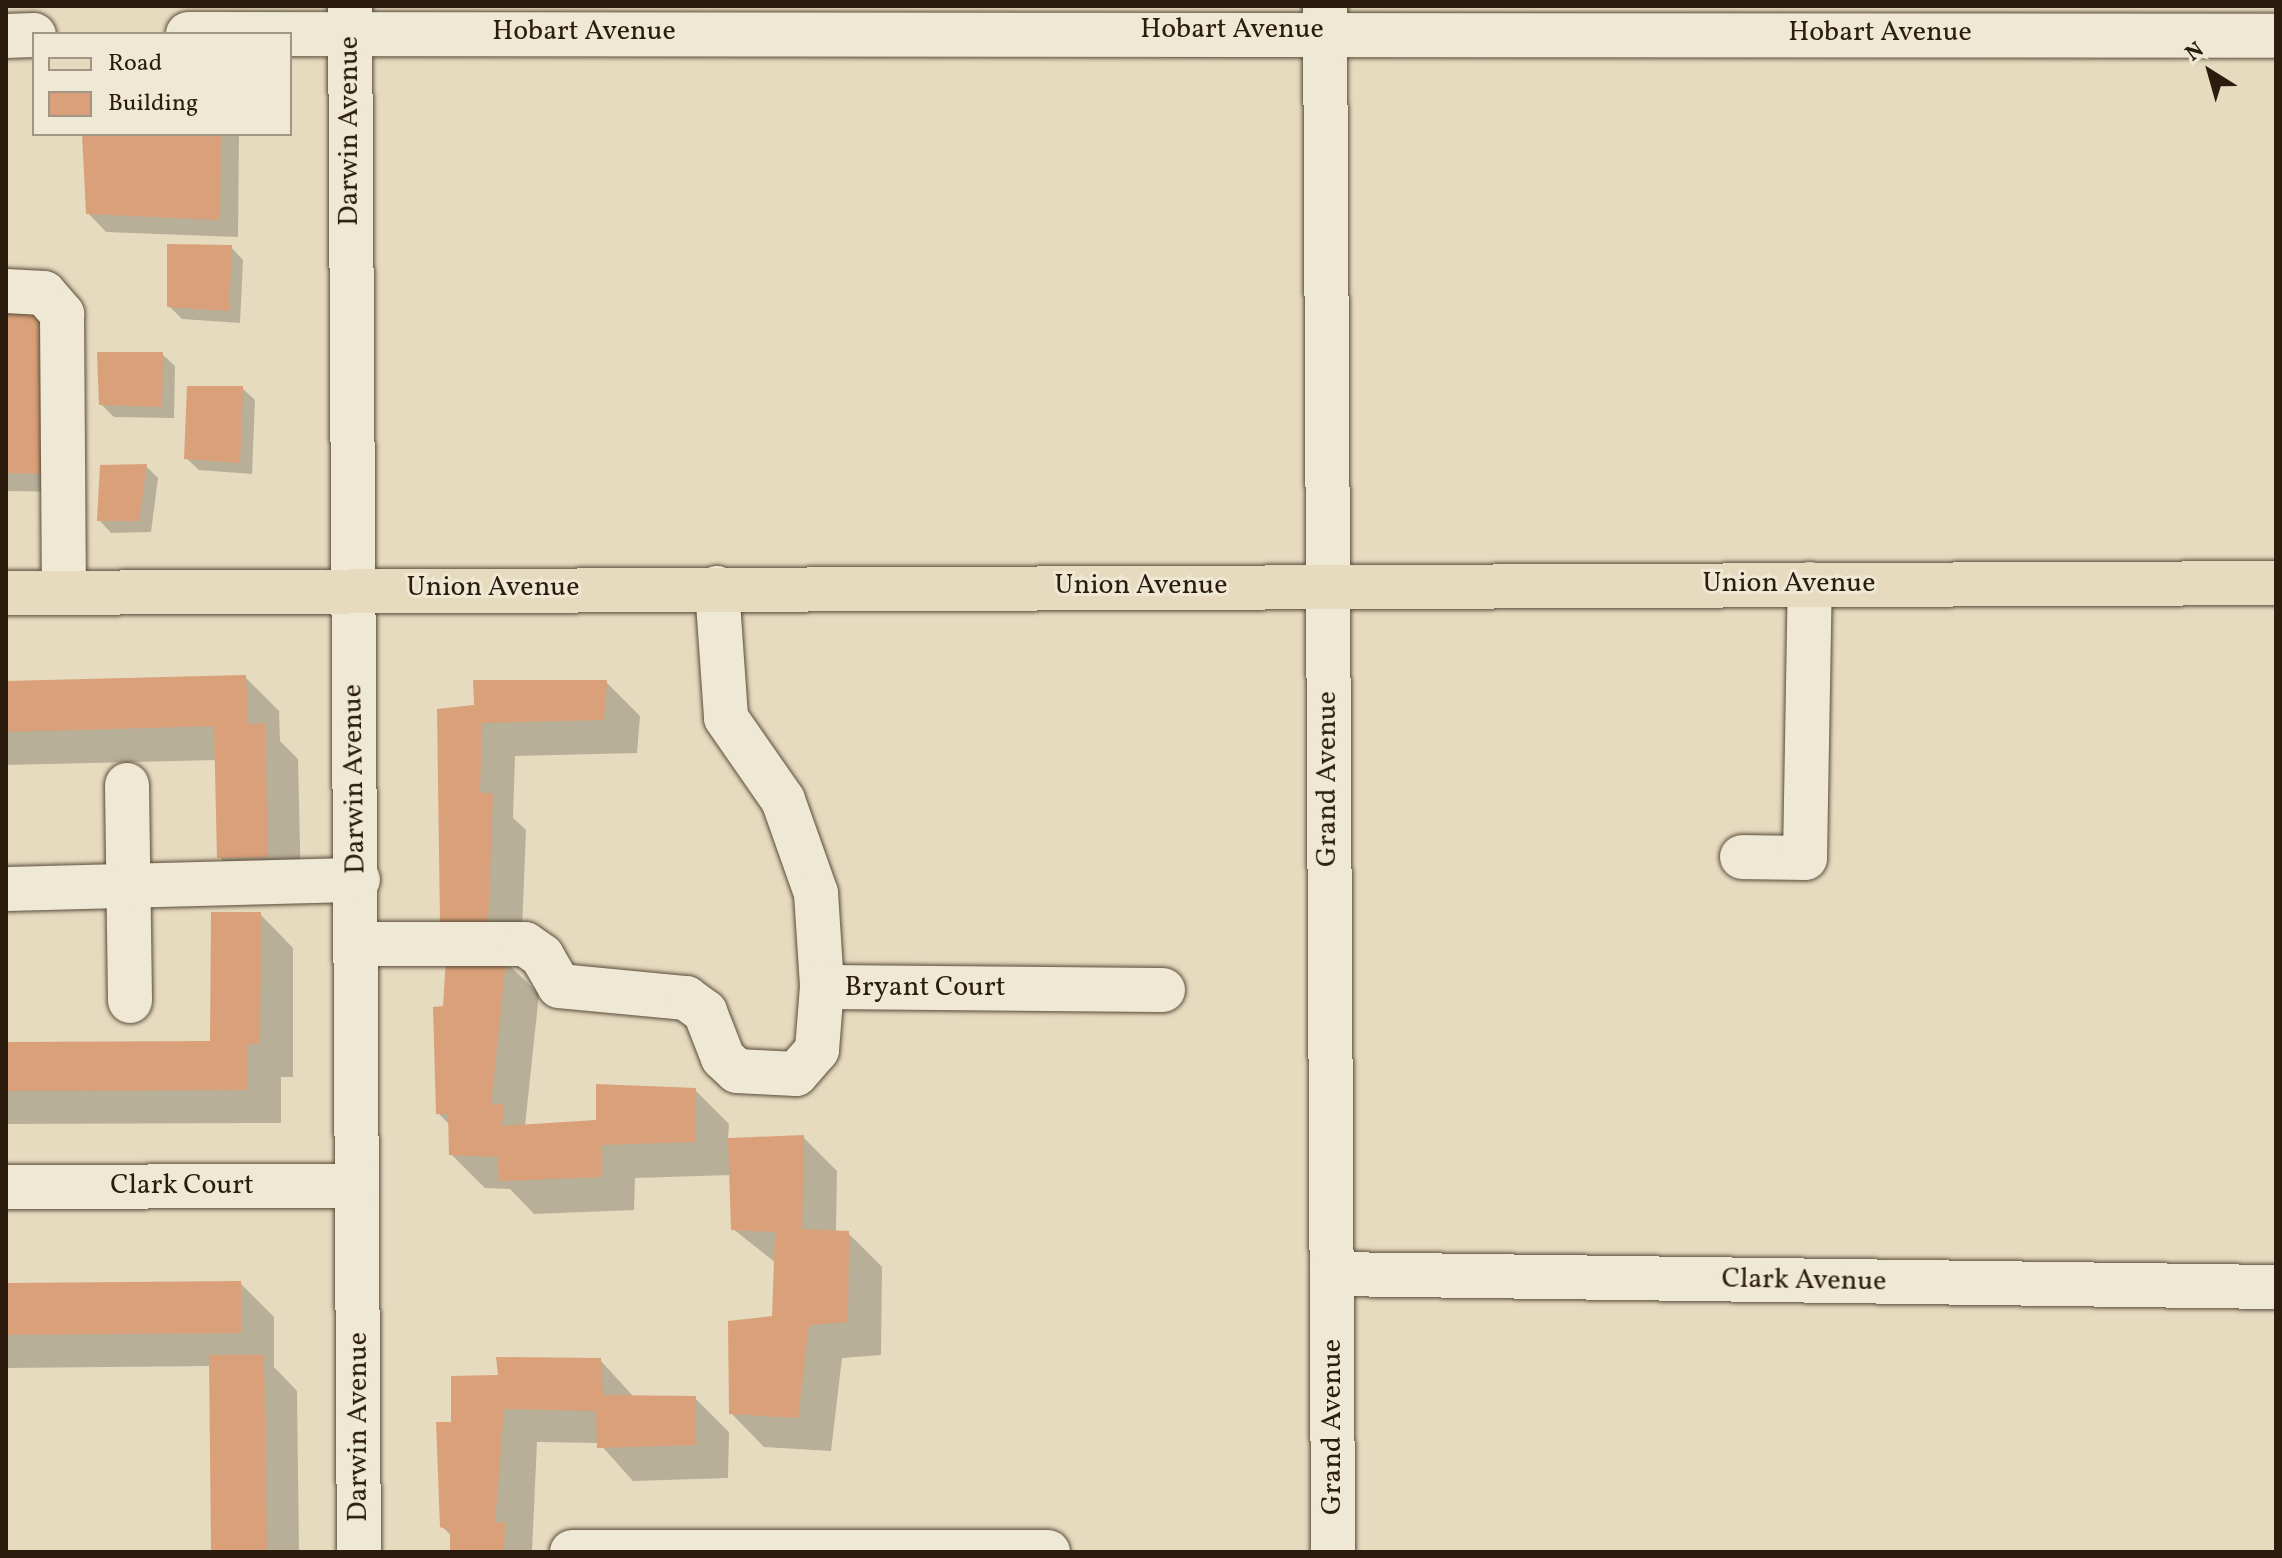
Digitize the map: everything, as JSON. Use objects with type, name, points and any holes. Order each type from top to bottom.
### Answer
[{"type":"main road","name":"Union Avenue","points":[[6,593],[350,588],[2276,583]]},
{"type":"street","name":"Hobart Avenue","points":[[210,32],[350,19],[1325,18],[2276,36]]},
{"type":"street","name":"Grand Avenue","points":[[1325,18],[1333,1552]]},
{"type":"street","name":"Darwin Avenue","points":[[350,19],[350,588],[358,880],[359,1552]]},
{"type":"street","points":[[6,36],[32,35]]},
{"type":"street","points":[[6,291],[44,293],[62,314],[64,593]]},
{"type":"street","points":[[1742,857],[1805,858],[1810,584]]},
{"type":"street","name":"Bryant Court","points":[[717,588],[726,718],[783,800],[816,893],[822,987],[1163,990]]},
{"type":"street","points":[[127,785],[130,1001]]},
{"type":"street","points":[[6,889],[358,880]]},
{"type":"street","points":[[358,944],[525,944],[542,956],[559,986],[686,998],[705,1012],[723,1058],[737,1071],[796,1074],[817,1050],[822,987]]},
{"type":"street","name":"Clark Court","points":[[6,1187],[357,1186]]},
{"type":"street","name":"Clark Avenue","points":[[1332,1274],[2276,1287]]},
{"type":"street","points":[[572,1552],[1048,1552]]},
{"type":"building","points":[[82,136],[221,136],[220,220],[86,214]]},
{"type":"building","points":[[167,244],[232,245],[229,311],[167,307]]},
{"type":"building","points":[[48,301],[51,474],[6,473],[6,302]]},
{"type":"building","points":[[97,352],[163,352],[162,407],[99,405]]},
{"type":"building","points":[[187,386],[243,386],[240,463],[184,459]]},
{"type":"building","points":[[147,464],[139,521],[97,521],[100,465]]},
{"type":"building","points":[[246,675],[248,724],[265,723],[268,857],[217,858],[214,726],[6,732],[6,681]]},
{"type":"building","points":[[473,680],[607,680],[604,720],[482,723],[480,792],[493,794],[488,922],[440,923],[437,709],[474,705]]},
{"type":"building","points":[[211,912],[261,912],[260,1044],[248,1044],[248,1090],[6,1091],[6,1042],[210,1041]]},
{"type":"building","points":[[446,959],[506,959],[491,1105],[504,1104],[502,1126],[596,1120],[596,1084],[696,1088],[695,1142],[602,1145],[601,1177],[499,1181],[497,1157],[449,1155],[448,1114],[436,1114],[433,1007],[443,1006]]},
{"type":"building","points":[[804,1135],[802,1229],[849,1231],[848,1322],[809,1325],[798,1418],[729,1414],[728,1321],[772,1316],[775,1232],[731,1230],[728,1138]]},
{"type":"building","points":[[241,1281],[241,1333],[6,1335],[6,1283]]},
{"type":"building","points":[[209,1355],[264,1355],[267,1552],[211,1552]]},
{"type":"building","points":[[496,1357],[601,1358],[603,1395],[696,1396],[695,1445],[597,1448],[596,1411],[504,1409],[495,1523],[505,1522],[504,1552],[450,1552],[450,1531],[440,1527],[436,1422],[451,1422],[451,1376],[498,1375]]}]
